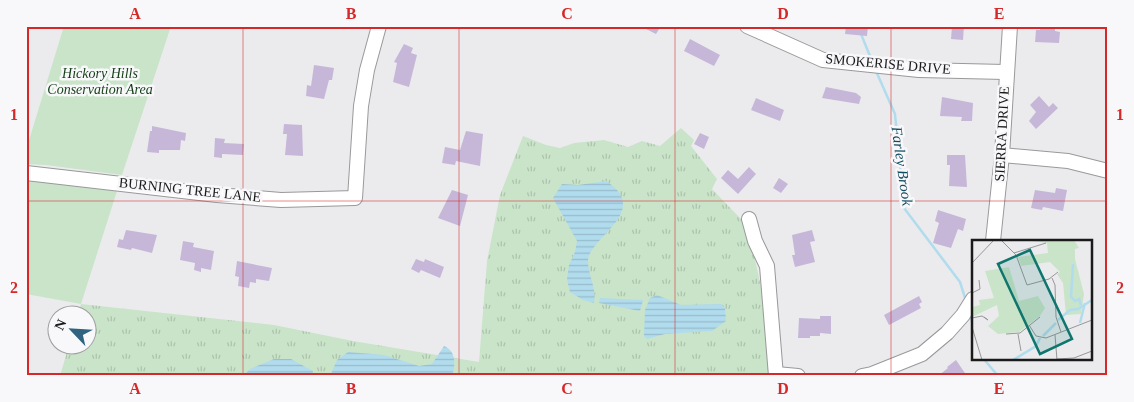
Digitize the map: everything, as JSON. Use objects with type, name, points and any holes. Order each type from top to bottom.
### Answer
[{"type":"street","name":"BURNING TREE LANE","points":[[26,172],[217,195],[281,200],[355,198],[361,106],[367,70],[379,26]]},
{"type":"street","name":"SMOKERISE DRIVE","points":[[747,26],[802,51],[831,61],[919,70],[1006,72]]},
{"type":"street","name":"SIERRA DRIVE","points":[[993,240],[1002,156],[1010,26]]},
{"type":"street","points":[[1002,156],[1068,161],[1108,171]]},
{"type":"street","points":[[749,219],[755,241],[767,266],[776,375],[798,376]]},
{"type":"street","points":[[862,376],[872,374],[922,354],[947,333],[972,300]]},
{"type":"green space","name":"Hickory Hills Conservation Area","points":[[64,26],[171,26],[122,175],[26,164],[26,150]]},
{"type":"green space","points":[[681,128],[694,140],[691,146],[717,179],[712,189],[741,219],[753,250],[765,306],[768,376],[60,376],[66,354],[98,354],[98,306],[274,325],[353,341],[479,362],[487,261],[500,195],[523,136],[560,148],[574,143],[604,140],[628,147],[642,141],[660,146]]},
{"type":"green space","points":[[26,181],[45,181],[117,191],[81,304],[26,294]]},
{"type":"water","points":[[606,181],[619,192],[623,203],[621,213],[615,224],[597,243],[588,261],[595,298],[594,303],[583,300],[570,292],[567,279],[569,265],[575,252],[577,241],[553,198],[562,184],[578,185]]},
{"type":"water","points":[[657,295],[681,305],[721,304],[725,308],[726,321],[712,331],[665,334],[647,339],[644,336],[645,310],[650,298]]},
{"type":"water","points":[[600,298],[643,300],[640,311],[599,303]]},
{"type":"water","points":[[444,346],[451,351],[454,358],[452,376],[330,376],[337,360],[348,352],[384,355],[419,366],[432,364]]},
{"type":"water","points":[[274,359],[291,359],[313,371],[312,376],[243,376],[250,369]]},
{"type":"building","points":[[640,26],[661,26],[656,34]]},
{"type":"building","points":[[846,26],[868,26],[867,36],[845,34]]},
{"type":"building","points":[[952,26],[964,26],[963,40],[951,39]]},
{"type":"building","points":[[1040,26],[1055,26],[1055,31],[1060,32],[1059,43],[1035,42],[1036,30],[1040,30]]},
{"type":"building","points":[[690,39],[720,55],[714,66],[684,51]]},
{"type":"building","points":[[404,44],[413,48],[411,53],[417,55],[409,87],[393,82],[397,63],[394,62]]},
{"type":"building","points":[[314,65],[334,68],[332,80],[329,80],[324,99],[306,96],[307,85],[311,86]]},
{"type":"building","points":[[826,87],[856,93],[861,97],[859,104],[822,98]]},
{"type":"building","points":[[1039,96],[1049,107],[1053,103],[1058,108],[1036,129],[1029,121],[1036,112],[1030,105]]},
{"type":"building","points":[[942,97],[973,103],[972,121],[961,121],[962,117],[940,116]]},
{"type":"building","points":[[756,98],[784,110],[780,121],[751,110]]},
{"type":"building","points":[[284,124],[302,125],[303,156],[285,155],[287,134],[283,134]]},
{"type":"building","points":[[152,126],[186,133],[185,141],[181,140],[180,150],[159,150],[159,153],[147,152]]},
{"type":"building","points":[[466,131],[483,134],[480,166],[456,161],[455,165],[442,163],[445,147],[460,150]]},
{"type":"building","points":[[700,133],[709,137],[704,149],[694,144]]},
{"type":"building","points":[[215,138],[225,139],[224,143],[244,144],[243,155],[222,154],[222,158],[214,157]]},
{"type":"building","points":[[947,155],[965,155],[967,187],[949,186],[950,165],[947,165]]},
{"type":"building","points":[[749,167],[756,174],[738,194],[721,178],[728,170],[738,179]]},
{"type":"building","points":[[779,178],[788,184],[781,193],[773,188]]},
{"type":"building","points":[[1056,188],[1067,190],[1063,211],[1043,207],[1042,210],[1031,208],[1035,190],[1055,193]]},
{"type":"building","points":[[452,190],[468,195],[460,226],[438,218]]},
{"type":"building","points":[[938,210],[966,219],[963,231],[958,229],[951,248],[933,243],[939,223],[935,221]]},
{"type":"building","points":[[126,230],[157,235],[152,253],[132,248],[131,250],[117,247],[119,239],[123,240]]},
{"type":"building","points":[[812,230],[815,241],[810,242],[815,262],[795,267],[792,255],[795,255],[792,235]]},
{"type":"building","points":[[183,241],[194,243],[193,247],[214,251],[211,270],[201,268],[201,272],[194,270],[195,263],[180,260]]},
{"type":"building","points":[[416,259],[424,262],[425,259],[444,267],[440,278],[421,270],[419,273],[411,269]]},
{"type":"building","points":[[237,261],[272,268],[269,281],[256,279],[256,283],[250,282],[249,288],[238,286],[239,277],[235,276]]},
{"type":"building","points":[[919,296],[922,302],[919,304],[921,308],[889,325],[884,315]]},
{"type":"building","points":[[820,316],[831,316],[831,334],[820,333],[820,336],[798,338],[799,318],[820,319]]},
{"type":"building","points":[[956,360],[967,376],[938,376],[947,367]]},
{"type":"waterway","name":"Farley Brook","points":[[861,34],[872,61]]},
{"type":"waterway","name":"Farley Brook","points":[[876,71],[895,114],[904,208],[960,282],[966,301]]},
{"type":"waterway","name":"Farley Brook","points":[[970,314],[972,321]]},
{"type":"waterway","name":"Farley Brook","points":[[985,360],[998,376]]}]
